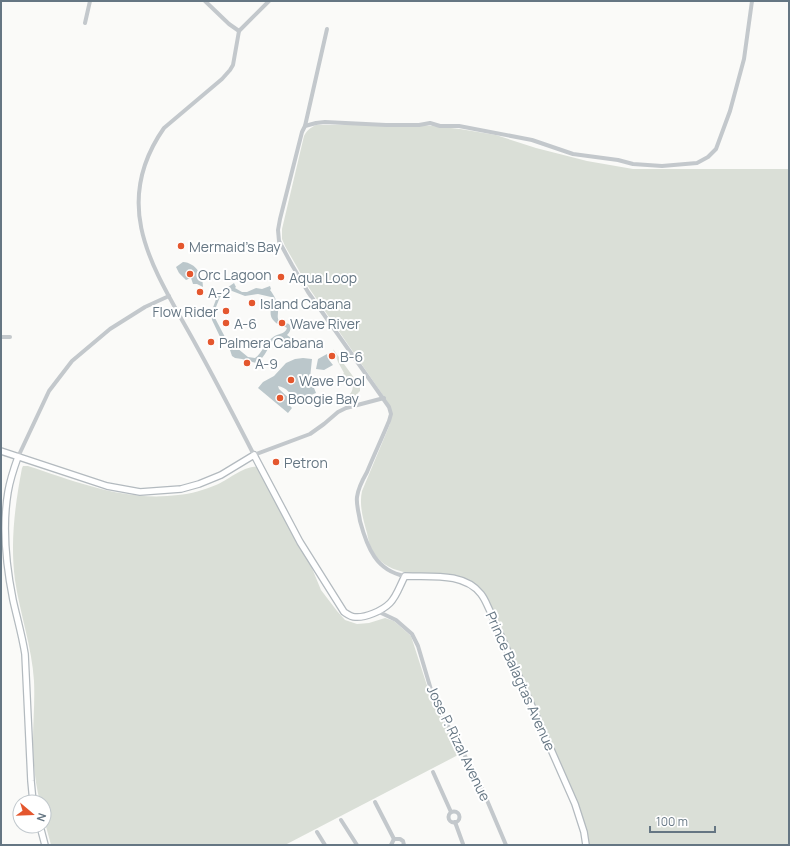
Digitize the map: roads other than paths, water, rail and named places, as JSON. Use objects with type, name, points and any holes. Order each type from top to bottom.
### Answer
[{"type":"main road","points":[[1,451],[107,486],[140,492],[181,489],[199,484],[221,475],[254,455],[300,542],[344,612],[355,617],[367,615],[386,607],[406,576]]},
{"type":"main road","points":[[18,456],[8,492],[5,546],[10,583],[22,633],[25,654],[32,794]]},
{"type":"main road","name":"Prince Balagtas Avenue","points":[[406,576],[461,580],[469,583],[482,595],[575,804],[584,832],[586,845]]},
{"type":"main road","points":[[42,834],[45,845]]},
{"type":"street","points":[[85,23],[90,1]]},
{"type":"street","points":[[205,1],[239,32]]},
{"type":"street","points":[[269,1],[239,32],[234,65],[222,79],[164,128],[148,155],[139,184],[138,202],[142,236],[148,255],[216,380],[254,455],[310,434],[338,412],[346,408],[384,398]]},
{"type":"street","points":[[305,126],[325,122],[459,126],[532,140],[573,154],[618,160],[633,164],[662,166],[696,163],[708,157],[716,149],[730,111],[744,59],[752,1]]},
{"type":"street","points":[[327,29],[305,126],[302,132],[280,219],[278,230],[279,241],[308,292],[389,407],[390,418],[357,496],[357,506],[365,540],[374,556],[383,566],[393,573],[406,576]]},
{"type":"street","points":[[18,456],[49,391],[72,361],[110,329],[145,307],[169,296]]},
{"type":"street","points":[[1,337],[10,337]]},
{"type":"street","name":"Jose P. Rizal Avenue","points":[[377,611],[396,620],[412,634],[418,646],[432,693],[447,724],[478,779],[506,845]]},
{"type":"street","points":[[433,772],[451,812],[449,819],[451,822],[455,822]]},
{"type":"street","points":[[375,802],[394,839]]},
{"type":"street","points":[[451,812],[455,811],[459,814],[459,818],[455,822]]},
{"type":"street","points":[[340,820],[356,845]]},
{"type":"street","points":[[455,822],[463,844]]},
{"type":"street","points":[[317,832],[325,845]]},
{"type":"street","points":[[390,845],[394,839]]},
{"type":"street","points":[[394,839],[400,839],[403,841],[404,845]]},
{"type":"place","name":"Mermaid's Bay","points":[[181,246]]},
{"type":"place","name":"Orc Lagoon","points":[[190,274]]},
{"type":"place","name":"Aqua Loop","points":[[281,277]]},
{"type":"place","name":"A-2","points":[[200,292]]},
{"type":"place","name":"Island Cabana","points":[[252,303]]},
{"type":"place","name":"Flow Rider","points":[[226,311]]},
{"type":"place","name":"A-6","points":[[226,323]]},
{"type":"place","name":"Wave River","points":[[282,323]]},
{"type":"place","name":"Palmera Cabana","points":[[211,342]]},
{"type":"place","name":"B-6","points":[[332,356]]},
{"type":"place","name":"A-9","points":[[247,363]]},
{"type":"place","name":"Wave Pool","points":[[291,380]]},
{"type":"place","name":"Boogie Bay","points":[[280,398]]},
{"type":"place","name":"Petron","points":[[276,462]]}]
